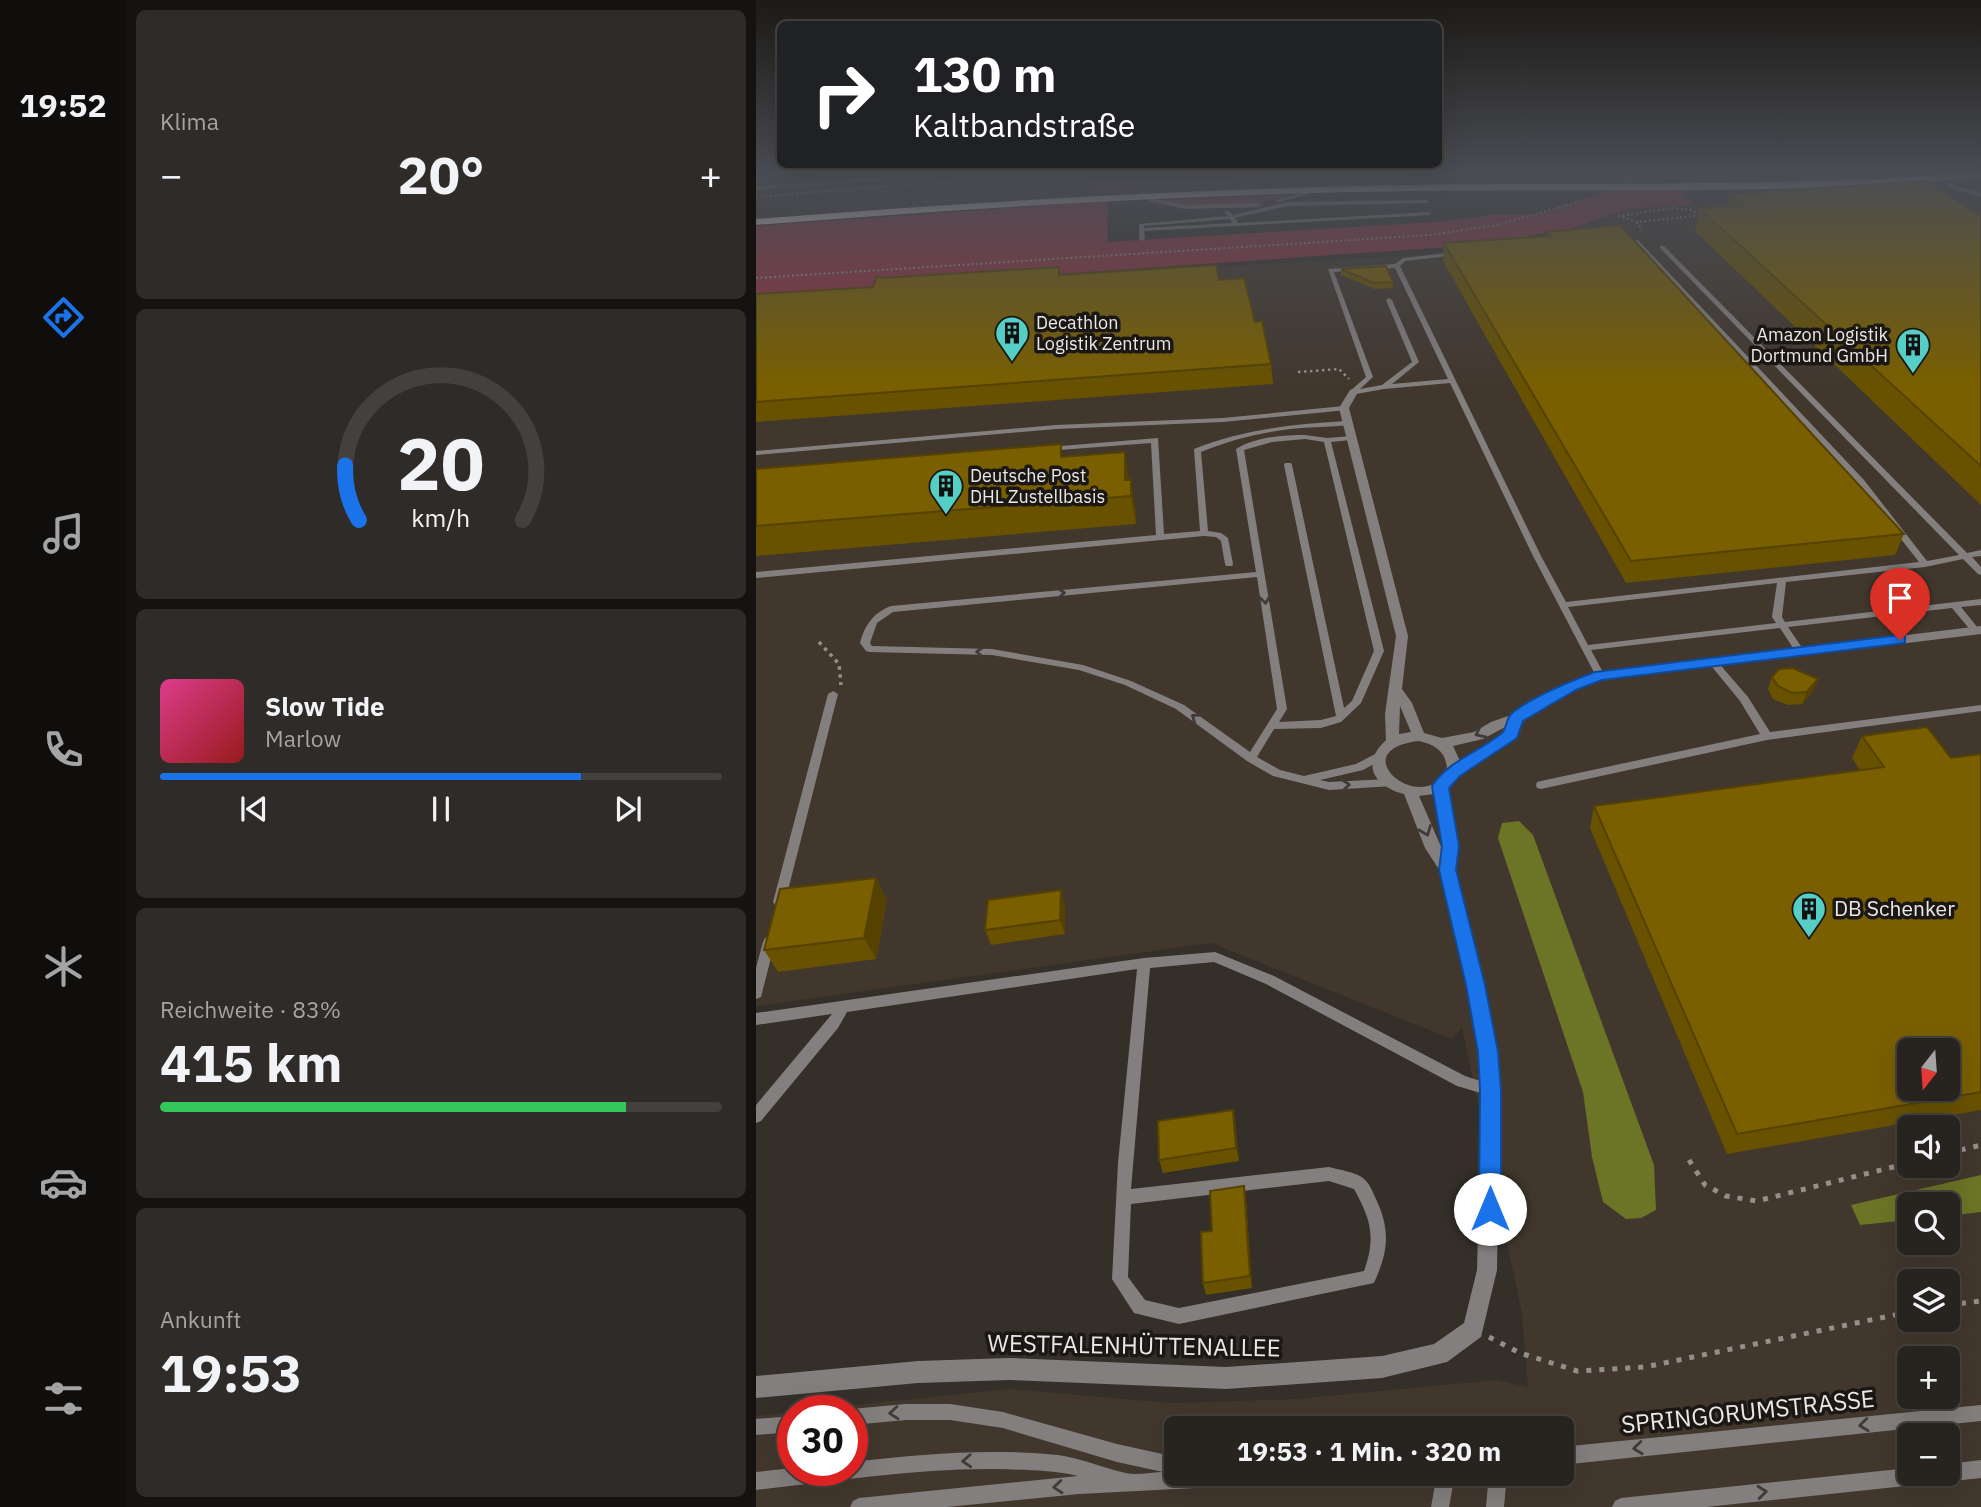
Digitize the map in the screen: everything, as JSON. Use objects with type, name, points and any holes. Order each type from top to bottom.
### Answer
[{"type":"street","points":[[1353,392],[1344,408],[1347,423],[1402,636],[1402,661],[1391,704],[1393,741]]},
{"type":"street","points":[[1516,718],[1511,734],[1455,772],[1440,786],[1430,790],[1410,791],[1389,783],[1381,775],[1379,756],[1393,741],[1419,736],[1443,743],[1478,736],[1570,687],[1600,676],[1978,630]]},
{"type":"street","points":[[1396,691],[1405,703],[1419,736]]},
{"type":"street","points":[[1443,743],[1455,758],[1455,772]]},
{"type":"street","points":[[1440,786],[1450,846],[1447,870]]},
{"type":"street","points":[[1410,791],[1433,848],[1447,870],[1488,1052],[1491,1090],[1487,1270],[1473,1329]]},
{"type":"street","name":"WESTFALENHÜTTENALLEE","points":[[756,1387],[918,1372],[1009,1369],[1226,1378],[1382,1367],[1439,1353],[1473,1329]]},
{"type":"lane","points":[[1640,245],[1861,482],[1884,510],[1903,541],[1925,564]]},
{"type":"lane","points":[[1662,247],[1981,572]]},
{"type":"lane","points":[[1353,392],[1370,377],[1331,270],[1397,266],[1403,260],[1469,252]]},
{"type":"lane","points":[[1397,266],[1537,556],[1600,676]]},
{"type":"lane","points":[[1384,387],[1416,362],[1389,299]]},
{"type":"lane","points":[[1353,392],[1453,381]]},
{"type":"lane","points":[[756,453],[1056,427],[1223,420],[1344,408]]},
{"type":"lane","points":[[1204,533],[1197,451],[1247,433],[1288,426],[1347,423]]},
{"type":"lane","points":[[1251,758],[1282,709],[1240,449],[1252,443],[1286,438],[1351,438]]},
{"type":"lane","points":[[1040,450],[1155,440],[1160,537]]},
{"type":"lane","points":[[1272,726],[1321,724],[1340,716],[1356,704],[1379,652],[1327,440]]},
{"type":"lane","points":[[1288,465],[1340,716]]},
{"type":"lane","points":[[756,575],[1204,533],[1218,535],[1226,540],[1228,565]]},
{"type":"lane","points":[[1564,605],[1925,564],[1963,555],[1981,554]]},
{"type":"lane","points":[[1261,574],[891,609],[878,615],[870,624],[865,643],[869,649],[886,651],[947,650],[1005,654],[1080,667],[1128,682],[1180,707],[1251,758],[1277,773],[1329,786],[1389,783]]},
{"type":"lane","points":[[1782,580],[1777,617],[1800,652]]},
{"type":"lane","points":[[1586,648],[1981,602]]},
{"type":"lane","points":[[1955,606],[1978,630]]},
{"type":"lane","points":[[1713,662],[1744,699],[1767,736]]},
{"type":"lane","points":[[775,917],[833,694]]},
{"type":"lane","points":[[1541,785],[1767,736],[1981,708]]},
{"type":"lane","points":[[1302,780],[1359,766],[1379,756]]},
{"type":"lane","points":[[756,993],[772,930]]},
{"type":"lane","points":[[756,1019],[1144,962],[1215,957],[1270,980],[1462,1082],[1491,1090]]},
{"type":"lane","points":[[1124,1197],[1329,1174],[1359,1183],[1377,1215],[1381,1248],[1369,1278],[1180,1316],[1140,1307],[1119,1279],[1124,1197],[1144,962]]},
{"type":"lane","points":[[756,1116],[833,1024],[842,1008]]},
{"type":"lane","points":[[868,1415],[950,1412],[1003,1420],[1117,1453],[1164,1463]]},
{"type":"lane","name":"SPRINGORUMSTRASSE","points":[[1574,1455],[1981,1413]]},
{"type":"lane","points":[[756,1427],[777,1425]]},
{"type":"lane","points":[[756,1481],[888,1466],[1008,1460],[1063,1465],[1131,1482]]},
{"type":"lane","points":[[1960,1472],[1981,1469]]},
{"type":"lane","points":[[1621,1507],[1897,1478]]},
{"type":"lane","points":[[859,1507],[919,1504],[1164,1479]]},
{"type":"lane","points":[[1440,1507],[1444,1486]]},
{"type":"lane","points":[[1495,1507],[1497,1486]]},
{"type":"path","points":[[1298,372],[1339,369],[1349,379]]},
{"type":"path","points":[[819,642],[839,664],[841,685],[833,694]]},
{"type":"path","points":[[1960,1150],[1981,1145]]},
{"type":"path","points":[[1689,1160],[1705,1185],[1726,1196],[1756,1201],[1897,1166]]},
{"type":"path","points":[[1960,1303],[1981,1301]]},
{"type":"path","points":[[1473,1329],[1520,1353],[1577,1371],[1645,1367],[1897,1314]]},
{"type":"shaded area","points":[[756,245],[1471,245],[756,295]]},
{"type":"shaded area","points":[[1501,245],[1981,245],[1981,1507],[756,1507],[756,1416],[777,1414],[777,1486],[868,1486],[868,1404],[1010,1389],[1170,1403],[1296,1399],[1496,1380],[1528,1387],[1522,1314],[1462,1028],[1452,1039],[1211,943],[756,1006],[756,295],[1415,255]]},
{"type":"shaded area","points":[[1519,821],[1533,835],[1654,1165],[1656,1210],[1641,1218],[1626,1219],[1603,1202],[1592,1157],[1583,1092],[1498,838],[1502,823]]},
{"type":"shaded area","points":[[1981,1175],[1981,1212],[1960,1215],[1960,1192],[1907,1192]]},
{"type":"shaded area","points":[[1897,1194],[1897,1221],[1860,1225],[1851,1205]]},
{"type":"building","points":[[1445,245],[1639,245],[1904,534],[1631,561]]},
{"type":"building","name":"Amazon Logistik Dortmund GmbH","points":[[1740,245],[1981,245],[1981,466]]},
{"type":"building","name":"Decathlon Logistik Zentrum","points":[[1216,265],[1219,280],[1244,278],[1255,322],[1262,321],[1271,364],[756,402],[756,294],[873,287],[877,276],[882,278],[1059,267],[1059,275]]},
{"type":"building","points":[[1386,266],[1393,282],[1374,283],[1341,269]]},
{"type":"building","points":[[1061,444],[1061,457],[1125,452],[1125,480],[1131,480],[1131,496],[756,526],[756,469]]},
{"type":"building","points":[[1793,668],[1818,679],[1807,692],[1792,693],[1778,686],[1772,677],[1779,669]]},
{"type":"building","name":"DB Schenker","points":[[1927,727],[1951,758],[1981,754],[1981,1092],[1960,1096],[1960,1038],[1897,1038],[1897,1101],[1929,1101],[1737,1134],[1594,806],[1884,767],[1862,736]]},
{"type":"building","points":[[876,878],[864,938],[764,950],[780,889]]},
{"type":"building","points":[[1061,890],[1060,920],[985,930],[988,900]]},
{"type":"building","points":[[1233,1110],[1236,1148],[1159,1160],[1158,1121]]},
{"type":"building","points":[[1244,1186],[1250,1276],[1203,1283],[1201,1232],[1212,1231],[1210,1191]]},
{"type":"place","name":"Decathlon Logistik Zentrum","points":[[1012,363]]},
{"type":"place","name":"Amazon Logistik Dortmund GmbH","points":[[1913,375]]},
{"type":"place","name":"Deutsche Post DHL Zustellbasis","points":[[946,516]]},
{"type":"place","name":"DB Schenker","points":[[1809,939]]},
{"type":"route","points":[[1490,1209],[1491,1090],[1488,1052],[1447,870],[1450,846],[1440,786],[1455,772],[1511,734],[1516,718],[1570,687],[1600,676],[1900,640]]}]
